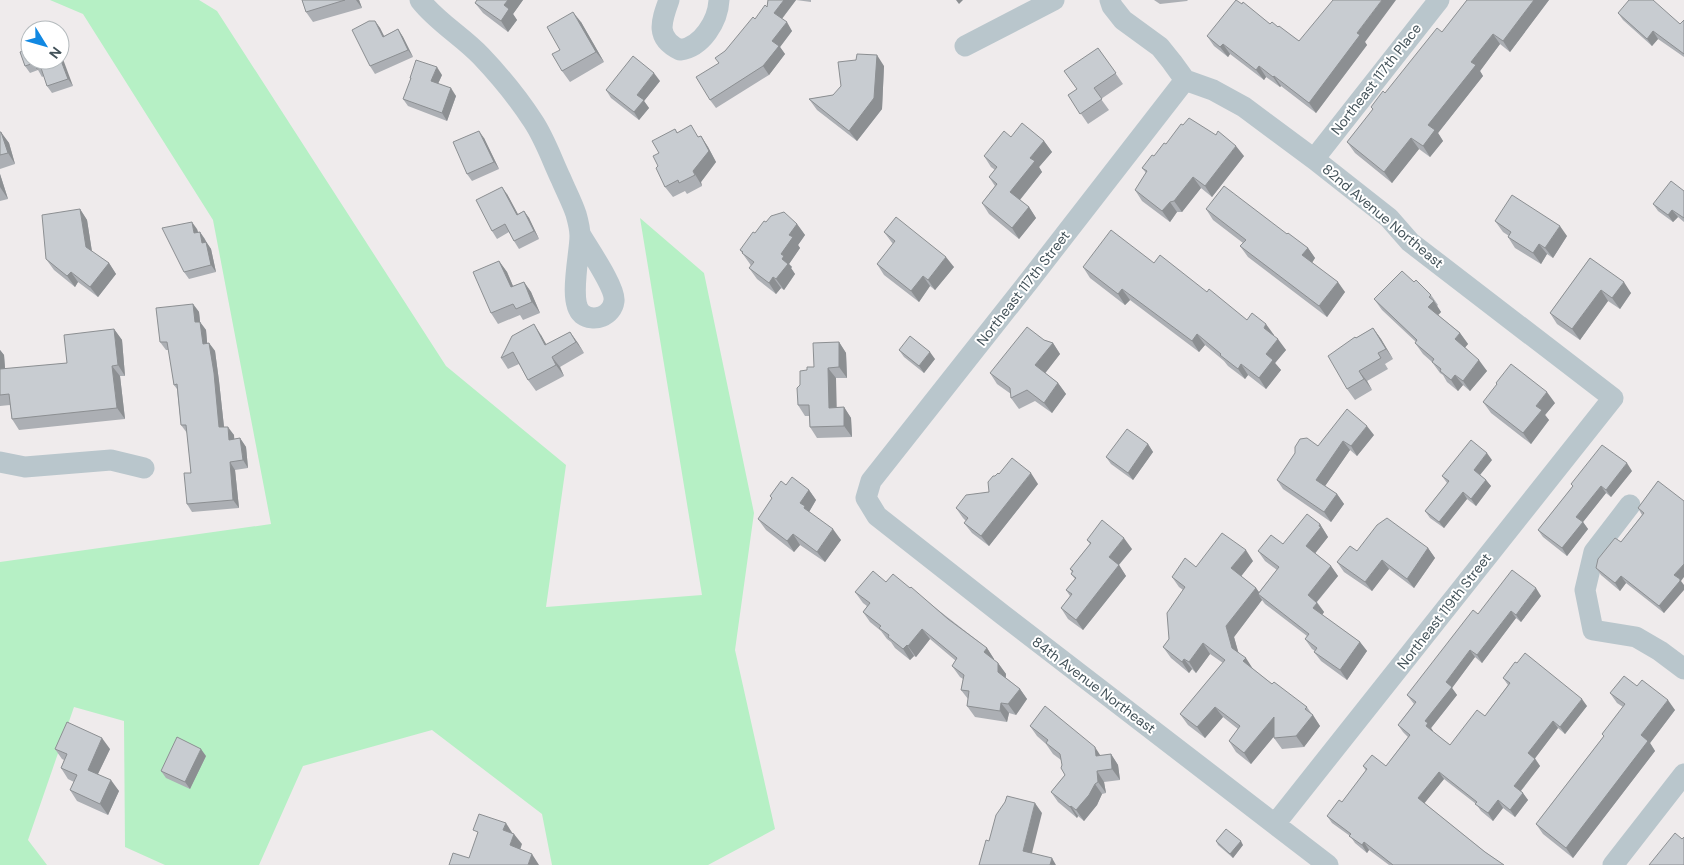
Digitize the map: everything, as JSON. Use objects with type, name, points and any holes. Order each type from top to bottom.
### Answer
[{"type":"street","points":[[420,0],[427,10],[480,55],[512,91],[534,123],[576,214],[580,234]]},
{"type":"street","points":[[669,0],[661,25],[662,33],[666,40],[680,50],[694,46],[706,34],[714,19],[720,0]]},
{"type":"street","points":[[964,46],[1054,0]]},
{"type":"street","points":[[1110,0],[1122,20],[1160,47],[1185,80]]},
{"type":"street","name":"Northeast 117th Place","points":[[1314,159],[1438,0]]},
{"type":"street","name":"82nd Avenue Northeast","points":[[1185,80],[1213,90],[1244,107],[1314,159],[1389,218],[1410,242],[1613,398]]},
{"type":"street","name":"Northeast 117th Street","points":[[866,498],[871,482],[1185,80]]},
{"type":"street","name":"Northeast 119th Street","points":[[1275,824],[1613,398]]},
{"type":"street","points":[[0,462],[25,467],[112,460],[144,468]]},
{"type":"street","name":"84th Avenue Northeast","points":[[866,498],[877,516],[1003,616],[1328,865]]},
{"type":"street","points":[[1630,505],[1594,552],[1585,590],[1593,630],[1636,637],[1660,650],[1684,669]]},
{"type":"street","points":[[1613,865],[1684,774]]},
{"type":"green space","points":[[50,0],[199,0],[217,11],[446,366],[566,465],[546,607],[702,595],[640,218],[704,273],[754,513],[735,650],[775,829],[708,865],[552,865],[542,814],[432,730],[303,766],[259,865],[165,865],[125,847],[124,721],[74,707],[28,840],[47,865],[0,865],[0,562],[271,524],[213,220],[83,14]]},
{"type":"building","points":[[302,0],[345,0],[306,12]]},
{"type":"building","points":[[477,0],[508,0],[504,5],[509,9],[501,21],[475,3]]},
{"type":"building","points":[[768,0],[784,0],[774,13],[787,22],[772,41],[779,46],[763,66],[710,100],[696,77],[719,63],[715,58],[725,51],[753,17],[755,19],[765,5],[767,7]]},
{"type":"building","points":[[1236,0],[1242,4],[1243,2],[1270,24],[1272,22],[1279,26],[1299,41],[1333,0],[1382,0],[1357,33],[1360,35],[1309,103],[1259,66],[1256,70],[1223,44],[1220,47],[1207,36]]},
{"type":"building","points":[[1467,0],[1534,0],[1503,41],[1493,34],[1471,62],[1476,65],[1428,125],[1435,130],[1423,146],[1411,138],[1384,172],[1347,142],[1373,109],[1371,107],[1383,91],[1385,93],[1437,28],[1442,32]]},
{"type":"building","points":[[1629,0],[1653,0],[1680,24],[1684,20],[1684,54],[1653,31],[1647,39],[1618,13]]},
{"type":"building","points":[[573,12],[596,52],[562,71],[552,54],[560,50],[547,27]]},
{"type":"building","points":[[369,21],[375,21],[383,37],[398,29],[408,50],[370,66],[352,30]]},
{"type":"building","points":[[1098,48],[1116,73],[1094,88],[1102,99],[1080,114],[1068,95],[1077,89],[1064,71]]},
{"type":"building","points":[[857,54],[877,55],[874,98],[849,131],[809,99],[833,95],[841,86],[838,62],[856,60]]},
{"type":"building","points":[[633,56],[654,73],[637,95],[644,100],[634,112],[606,90]]},
{"type":"building","points":[[416,60],[437,67],[431,81],[451,88],[442,113],[403,99]]},
{"type":"building","points":[[42,70],[65,70],[68,79],[47,86]]},
{"type":"building","points":[[1189,118],[1216,135],[1218,131],[1236,146],[1205,186],[1193,177],[1174,201],[1170,202],[1162,211],[1135,190],[1147,171],[1142,168],[1164,143],[1166,144],[1181,124],[1183,125]]},
{"type":"building","points":[[1022,123],[1044,141],[1030,158],[1035,161],[1010,192],[1029,207],[1012,228],[982,203],[997,184],[989,177],[997,167],[984,156],[1004,131],[1011,137]]},
{"type":"building","points":[[691,125],[698,137],[701,136],[709,151],[693,171],[695,175],[679,183],[678,180],[665,187],[656,168],[658,166],[653,156],[659,153],[652,141],[675,129],[677,133]]},
{"type":"building","points":[[479,131],[494,162],[467,174],[453,142]]},
{"type":"building","points":[[0,132],[8,153],[0,155]]},
{"type":"building","points":[[1671,181],[1684,191],[1684,218],[1672,210],[1668,215],[1653,204]]},
{"type":"building","points":[[1224,186],[1308,248],[1302,255],[1338,282],[1319,306],[1240,246],[1246,240],[1206,209]]},
{"type":"building","points":[[502,187],[517,215],[524,211],[534,231],[514,241],[505,224],[492,231],[476,200]]},
{"type":"building","points":[[1512,195],[1560,226],[1545,248],[1539,244],[1533,253],[1508,237],[1511,232],[1495,221]]},
{"type":"building","points":[[80,209],[86,247],[109,263],[90,287],[71,272],[67,276],[46,259],[42,215]]},
{"type":"building","points":[[784,212],[797,224],[789,235],[793,237],[781,254],[784,256],[782,259],[788,264],[776,279],[773,277],[769,283],[749,268],[754,262],[740,250],[764,221],[766,222],[771,216]]},
{"type":"building","points":[[896,217],[946,257],[928,280],[923,276],[911,291],[877,264],[895,241],[884,232]]},
{"type":"building","points":[[192,222],[194,233],[200,232],[202,243],[206,242],[211,265],[184,272],[162,228]]},
{"type":"building","points":[[1111,230],[1154,263],[1160,255],[1207,292],[1209,289],[1247,320],[1252,313],[1266,324],[1264,328],[1278,339],[1266,354],[1273,360],[1259,378],[1241,364],[1238,369],[1197,334],[1192,341],[1122,289],[1118,294],[1083,267]]},
{"type":"building","points":[[1590,258],[1624,282],[1612,298],[1601,290],[1572,329],[1550,313]]},
{"type":"building","points":[[499,261],[511,287],[524,282],[532,302],[516,309],[513,304],[491,313],[473,272]]},
{"type":"building","points":[[1402,271],[1414,282],[1416,280],[1431,295],[1429,297],[1434,301],[1428,307],[1460,333],[1455,339],[1479,360],[1463,381],[1455,375],[1451,380],[1440,371],[1441,369],[1432,362],[1434,359],[1415,343],[1417,340],[1374,299]]},
{"type":"building","points":[[193,304],[195,322],[200,322],[203,344],[209,343],[219,427],[228,427],[229,440],[240,438],[243,460],[230,462],[233,500],[187,504],[184,473],[191,473],[186,425],[181,425],[177,384],[174,385],[167,342],[160,342],[156,308]]},
{"type":"building","points":[[534,324],[545,345],[570,332],[576,342],[552,357],[556,365],[528,380],[513,352],[501,358],[512,336]]},
{"type":"building","points":[[1027,327],[1044,340],[1053,343],[1035,365],[1058,383],[1044,403],[1027,390],[1011,398],[1010,388],[990,373]]},
{"type":"building","points":[[1373,328],[1386,349],[1378,353],[1381,358],[1359,371],[1364,379],[1347,389],[1328,356],[1355,337]]},
{"type":"building","points":[[114,329],[118,365],[112,366],[117,408],[12,419],[9,394],[0,395],[0,369],[67,363],[64,335]]},
{"type":"building","points":[[910,336],[930,352],[919,366],[899,350]]},
{"type":"building","points":[[839,342],[839,367],[828,368],[829,408],[844,407],[844,426],[810,427],[809,405],[798,405],[797,388],[800,385],[800,371],[807,370],[807,367],[814,367],[813,343]]},
{"type":"building","points":[[1511,364],[1547,392],[1536,406],[1542,410],[1523,433],[1483,402]]},
{"type":"building","points":[[1347,409],[1367,426],[1351,446],[1343,441],[1316,480],[1337,494],[1324,512],[1277,480],[1295,453],[1295,447],[1300,439],[1307,438],[1318,446]]},
{"type":"building","points":[[1127,429],[1148,444],[1128,473],[1106,457]]},
{"type":"building","points":[[1471,440],[1487,453],[1474,470],[1486,480],[1471,499],[1463,492],[1439,522],[1425,511],[1449,481],[1442,476]]},
{"type":"building","points":[[1602,445],[1627,463],[1606,490],[1601,486],[1576,517],[1583,522],[1562,548],[1538,530]]},
{"type":"building","points":[[1012,458],[1031,473],[981,536],[964,523],[968,518],[956,508],[966,495],[989,492],[988,482],[993,476],[999,474]]},
{"type":"building","points":[[792,477],[809,490],[800,503],[833,529],[817,552],[793,534],[787,541],[758,519],[772,498],[770,496],[781,481],[786,485]]},
{"type":"building","points":[[1658,481],[1684,501],[1684,564],[1674,575],[1680,581],[1659,606],[1621,576],[1615,583],[1596,568],[1598,559],[1615,538],[1621,542],[1644,513],[1638,508]]},
{"type":"building","points":[[1307,514],[1320,524],[1319,526],[1321,527],[1306,546],[1331,566],[1308,595],[1317,603],[1313,608],[1360,642],[1340,670],[1314,652],[1317,648],[1305,639],[1309,634],[1258,594],[1279,567],[1258,551],[1271,535],[1283,544]]},
{"type":"building","points":[[1387,518],[1428,548],[1407,579],[1382,560],[1365,582],[1337,562],[1350,546],[1357,551],[1377,525]]},
{"type":"building","points":[[1102,520],[1124,538],[1109,557],[1119,565],[1076,620],[1061,608],[1072,594],[1066,590],[1076,578],[1071,574],[1073,571],[1070,569],[1091,543],[1087,540]]},
{"type":"building","points":[[1222,533],[1246,550],[1231,568],[1256,588],[1226,626],[1232,648],[1246,658],[1243,661],[1272,684],[1274,682],[1307,707],[1305,709],[1313,715],[1296,736],[1274,738],[1274,717],[1244,753],[1229,741],[1240,726],[1215,707],[1197,727],[1180,714],[1225,660],[1203,643],[1189,662],[1184,659],[1182,662],[1163,647],[1169,639],[1167,613],[1185,587],[1172,577],[1185,558],[1196,567]]},
{"type":"building","points":[[1512,570],[1536,588],[1516,615],[1511,611],[1477,655],[1470,650],[1446,682],[1452,687],[1425,721],[1428,723],[1426,726],[1450,745],[1477,710],[1485,716],[1510,683],[1503,678],[1515,662],[1517,663],[1525,653],[1582,699],[1560,727],[1553,721],[1528,753],[1535,759],[1514,786],[1523,793],[1510,810],[1498,800],[1488,813],[1439,772],[1418,798],[1504,865],[1393,865],[1364,842],[1362,845],[1349,836],[1351,834],[1327,816],[1339,800],[1342,802],[1367,769],[1363,766],[1372,755],[1386,766],[1410,735],[1398,725],[1416,702],[1407,695],[1473,610],[1478,614]]},
{"type":"building","points":[[873,571],[886,582],[893,574],[987,648],[984,652],[998,663],[998,672],[1020,689],[1008,704],[1001,703],[1000,711],[967,706],[969,691],[961,690],[964,675],[952,666],[957,658],[922,629],[908,646],[903,649],[888,637],[889,635],[879,628],[881,626],[863,612],[870,603],[855,592]]},
{"type":"building","points":[[1624,676],[1637,686],[1642,680],[1668,700],[1641,735],[1648,741],[1566,848],[1536,824],[1604,736],[1602,734],[1625,704],[1610,693]]},
{"type":"building","points":[[1045,706],[1095,747],[1096,756],[1111,754],[1112,769],[1097,771],[1098,782],[1076,810],[1051,792],[1065,775],[1061,768],[1060,754],[1046,743],[1048,740],[1030,726]]},
{"type":"building","points":[[67,722],[102,738],[88,770],[111,780],[100,804],[70,790],[77,775],[61,768],[67,754],[55,749]]},
{"type":"building","points":[[177,737],[201,749],[185,782],[161,771]]},
{"type":"building","points":[[1007,796],[1035,803],[1023,851],[1052,858],[1050,865],[979,865],[986,840],[989,841],[996,815]]},
{"type":"building","points":[[479,814],[506,823],[503,830],[514,834],[510,845],[532,854],[528,865],[449,865],[453,853],[469,858],[478,832],[473,830]]},
{"type":"building","points":[[1226,829],[1241,841],[1230,854],[1216,841]]},
{"type":"building","points":[[1675,833],[1682,839],[1684,837],[1684,865],[1649,865]]}]
